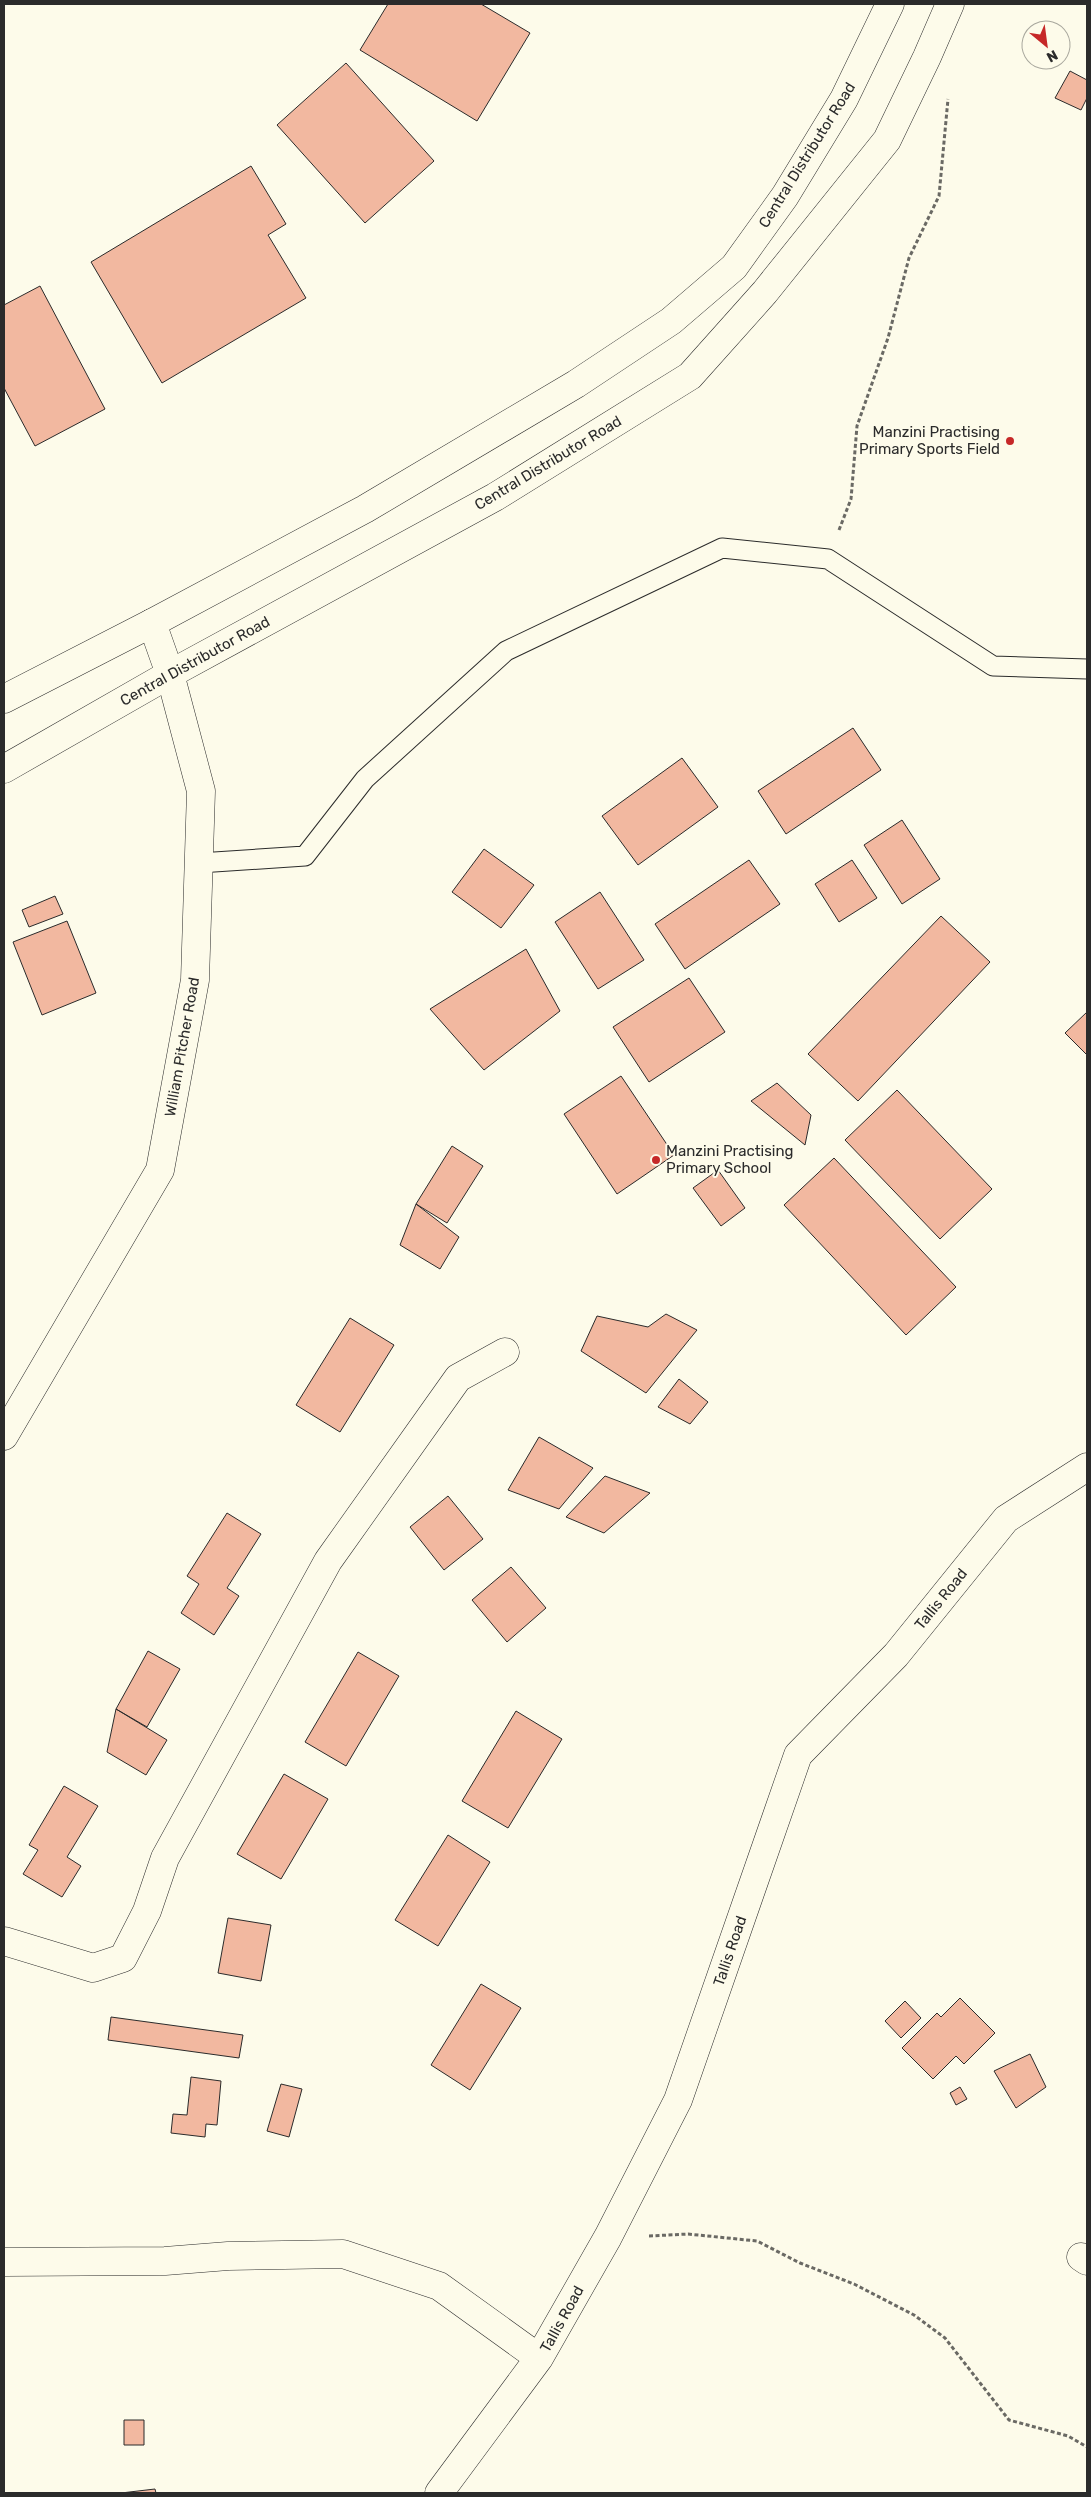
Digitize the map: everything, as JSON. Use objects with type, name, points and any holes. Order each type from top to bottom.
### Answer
[{"type":"main road","name":"Central Distributor Road","points":[[4,699],[152,623],[365,509],[576,384],[671,321],[734,267],[785,196],[844,100],[890,4]]},
{"type":"main road","name":"Central Distributor Road","points":[[4,769],[170,674],[495,497],[690,376],[765,292],[887,140],[928,57],[950,4]]},
{"type":"main road","name":"William Pitcher Road","points":[[4,1436],[160,1170],[195,980],[201,791],[170,674],[152,623]]},
{"type":"main road","points":[[4,1941],[93,1968],[124,1958],[147,1911],[165,1858],[328,1561],[458,1378],[505,1352]]},
{"type":"main road","name":"Tallis Road","points":[[438,2493],[539,2358],[608,2237],[678,2100],[798,1754],[896,1655],[1006,1519],[1087,1467]]},
{"type":"main road","points":[[4,2262],[165,2261],[228,2256],[343,2254],[439,2286],[539,2358]]},
{"type":"lane","points":[[199,863],[305,856],[365,779],[506,651],[722,548],[828,559],[993,666],[1087,669]]},
{"type":"path","points":[[828,559],[851,498],[858,426],[888,338],[909,258],[939,196],[948,96]]},
{"type":"path","points":[[608,2237],[688,2234],[757,2241],[800,2263],[854,2284],[914,2315],[944,2338],[1009,2420],[1068,2436],[1087,2447]]},
{"type":"building","points":[[388,4],[481,4],[530,33],[477,121],[360,50]]},
{"type":"building","points":[[346,63],[434,161],[365,223],[277,125]]},
{"type":"building","points":[[1070,71],[1087,80],[1087,98],[1081,110],[1055,98]]},
{"type":"building","points":[[251,166],[286,224],[268,235],[306,298],[162,383],[91,262]]},
{"type":"building","points":[[40,286],[105,409],[35,446],[4,388],[4,305]]},
{"type":"building","points":[[853,728],[881,770],[786,834],[758,791]]},
{"type":"building","points":[[682,758],[718,807],[638,865],[602,816]]},
{"type":"building","points":[[902,820],[940,879],[902,904],[864,845]]},
{"type":"building","points":[[484,849],[534,885],[501,928],[452,892]]},
{"type":"building","points":[[749,860],[780,904],[685,969],[655,924]]},
{"type":"building","points":[[852,860],[877,898],[839,922],[815,884]]},
{"type":"building","points":[[600,892],[644,960],[598,989],[555,922]]},
{"type":"building","points":[[55,896],[63,914],[29,927],[22,910]]},
{"type":"building","points":[[941,916],[990,962],[858,1101],[808,1054]]},
{"type":"building","points":[[67,921],[96,993],[42,1015],[13,942]]},
{"type":"building","points":[[526,949],[560,1011],[484,1070],[430,1009]]},
{"type":"building","points":[[689,978],[725,1032],[649,1082],[613,1027]]},
{"type":"building","points":[[1087,1012],[1087,1055],[1065,1033]]},
{"type":"building","points":[[621,1076],[674,1155],[617,1194],[564,1114]]},
{"type":"building","points":[[777,1083],[811,1115],[805,1145],[751,1101]]},
{"type":"building","points":[[897,1090],[992,1189],[940,1239],[845,1140]]},
{"type":"building","points":[[452,1146],[483,1166],[447,1223],[416,1204]]},
{"type":"building","points":[[834,1158],[956,1287],[906,1335],[784,1205]]},
{"type":"building","points":[[718,1170],[745,1208],[721,1226],[693,1188]]},
{"type":"building","points":[[416,1204],[459,1237],[440,1269],[400,1245]]},
{"type":"building","points":[[666,1314],[697,1330],[646,1393],[581,1351],[597,1316],[648,1327]]},
{"type":"building","points":[[350,1318],[394,1345],[340,1432],[296,1405]]},
{"type":"building","points":[[679,1379],[708,1402],[690,1424],[658,1407]]},
{"type":"building","points":[[539,1437],[593,1468],[559,1509],[508,1490]]},
{"type":"building","points":[[605,1476],[650,1493],[604,1533],[566,1517]]},
{"type":"building","points":[[448,1496],[483,1539],[444,1570],[410,1527]]},
{"type":"building","points":[[227,1513],[261,1534],[227,1588],[239,1596],[214,1635],[181,1613],[199,1584],[187,1576]]},
{"type":"building","points":[[511,1567],[546,1608],[507,1642],[472,1600]]},
{"type":"building","points":[[148,1651],[180,1669],[147,1727],[116,1709]]},
{"type":"building","points":[[358,1652],[399,1676],[346,1766],[305,1742]]},
{"type":"building","points":[[116,1709],[167,1740],[146,1775],[107,1752]]},
{"type":"building","points":[[516,1711],[562,1739],[508,1828],[462,1801]]},
{"type":"building","points":[[284,1774],[328,1799],[281,1879],[237,1854]]},
{"type":"building","points":[[64,1786],[98,1806],[67,1857],[81,1866],[62,1897],[23,1874],[38,1850],[29,1845]]},
{"type":"building","points":[[448,1835],[490,1862],[438,1946],[395,1920]]},
{"type":"building","points":[[228,1918],[271,1925],[261,1981],[218,1973]]},
{"type":"building","points":[[481,1984],[521,2008],[470,2090],[431,2065]]},
{"type":"building","points":[[960,1998],[995,2033],[964,2064],[956,2056],[933,2079],[902,2048],[937,2013],[941,2017]]},
{"type":"building","points":[[905,2001],[921,2018],[901,2038],[885,2021]]},
{"type":"building","points":[[111,2017],[243,2035],[239,2058],[108,2040]]},
{"type":"building","points":[[1030,2054],[1046,2087],[1016,2108],[994,2071]]},
{"type":"building","points":[[191,2077],[221,2081],[217,2125],[206,2124],[205,2137],[171,2133],[173,2114],[187,2115]]},
{"type":"building","points":[[281,2084],[302,2089],[289,2137],[267,2131]]},
{"type":"building","points":[[960,2087],[967,2099],[956,2105],[950,2093]]},
{"type":"building","points":[[124,2420],[144,2420],[144,2445],[124,2445]]},
{"type":"building","points":[[155,2489],[156,2493],[121,2493]]},
{"type":"place","name":"Manzini Practising Primary Sports Field","points":[[1010,441]]},
{"type":"place","name":"Manzini Practising Primary School","points":[[656,1160]]}]
